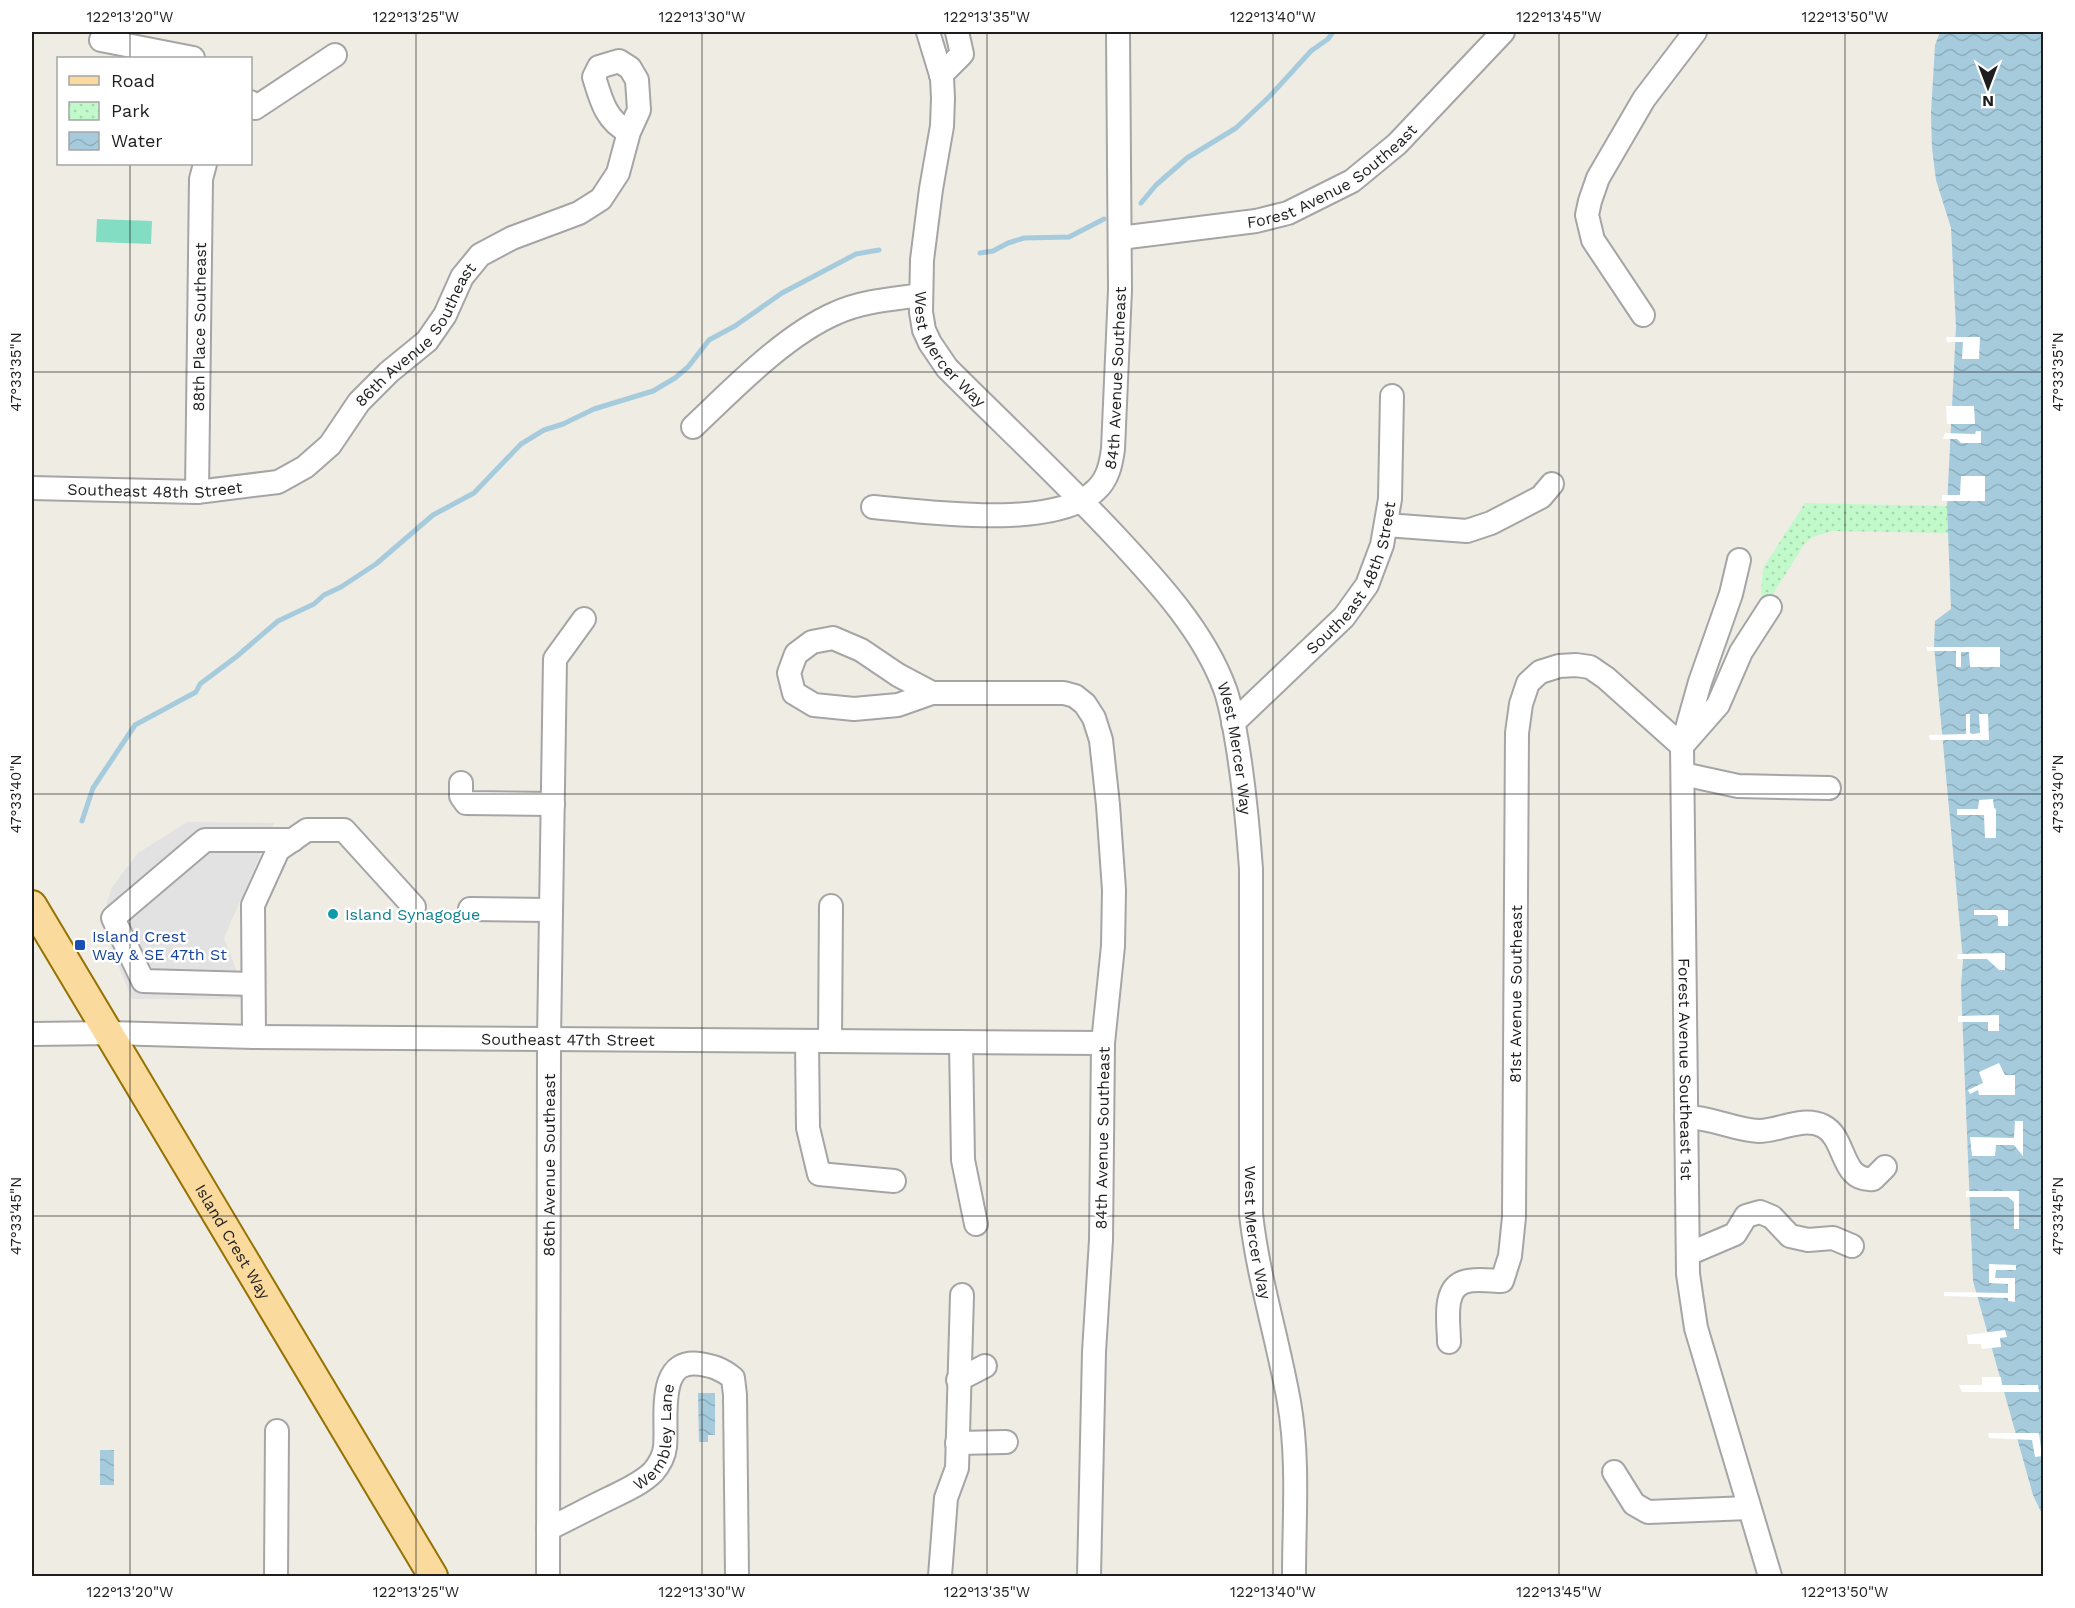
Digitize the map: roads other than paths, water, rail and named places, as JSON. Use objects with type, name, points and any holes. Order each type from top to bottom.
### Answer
[{"type":"main road","name":"Island Crest Way","points":[[32,904],[433,1576]]},
{"type":"street","name":"West Mercer Way","points":[[928,32],[941,75],[943,98],[942,126],[922,260],[921,312],[924,330],[938,357],[1083,500],[1152,574],[1193,630],[1225,690],[1233,723],[1247,814],[1251,869],[1251,1214],[1257,1257],[1284,1378],[1292,1426],[1294,1576]]},
{"type":"street","points":[[941,75],[962,54],[957,32]]},
{"type":"street","name":"84th Avenue Southeast","points":[[873,507],[962,515],[1003,516],[1047,512],[1083,500],[1097,490],[1105,479],[1111,465],[1113,449],[1120,290],[1118,32]]},
{"type":"street","name":"Forest Avenue Southeast","points":[[1120,238],[1256,221],[1288,213],[1352,182],[1397,144],[1503,32]]},
{"type":"street","points":[[1643,315],[1593,240],[1587,215],[1598,178],[1644,99],[1695,32]]},
{"type":"street","points":[[100,40],[188,57]]},
{"type":"street","points":[[252,108],[335,55]]},
{"type":"street","name":"86th Avenue Southeast","points":[[278,482],[305,467],[330,445],[359,402],[389,372],[427,341],[445,315],[462,277],[480,255],[512,238],[579,213],[601,199],[618,173],[629,132]]},
{"type":"street","name":"88th Place Southeast","points":[[197,492],[201,179],[205,165]]},
{"type":"street","points":[[693,427],[734,388],[819,321],[862,304],[921,295]]},
{"type":"street","name":"Southeast 48th Street","points":[[1233,723],[1344,617],[1367,585],[1382,545],[1386,525],[1392,462],[1392,396]]},
{"type":"street","name":"Southeast 48th Street","points":[[32,488],[197,492],[278,482]]},
{"type":"street","points":[[1386,525],[1467,531],[1491,524],[1541,497],[1552,484]]},
{"type":"street","name":"Forest Avenue Southeast 1st","points":[[1739,560],[1731,594],[1700,682],[1682,746],[1688,1254],[1690,1291],[1696,1328],[1770,1576]]},
{"type":"street","points":[[1682,746],[1718,705],[1742,652],[1770,607]]},
{"type":"street","name":"86th Avenue Southeast","points":[[548,1576],[549,1040],[555,659],[584,619]]},
{"type":"street","points":[[833,638],[861,651],[898,675],[932,693],[898,705],[854,709],[814,705],[794,693],[789,673],[796,654],[812,642],[833,638]]},
{"type":"street","name":"81st Avenue Southeast","points":[[1449,1342],[1448,1306],[1455,1287],[1465,1281],[1502,1281],[1510,1256],[1514,1217],[1517,733],[1521,704],[1528,683],[1540,672],[1558,666],[1590,667],[1606,678],[1682,746]]},
{"type":"street","name":"84th Avenue Southeast","points":[[932,693],[1064,693],[1075,696],[1085,704],[1094,718],[1101,740],[1114,890],[1113,946],[1103,1043],[1101,1229],[1094,1352],[1089,1576]]},
{"type":"street","points":[[1683,774],[1738,786],[1829,788]]},
{"type":"street","points":[[461,783],[460,796],[466,803],[553,804]]},
{"type":"street","points":[[254,1037],[253,905],[278,850],[307,830],[344,830],[414,907]]},
{"type":"street","points":[[253,984],[143,981],[114,918],[205,840],[293,840]]},
{"type":"street","points":[[830,1041],[831,906]]},
{"type":"street","points":[[470,909],[551,910]]},
{"type":"street","name":"Southeast 47th Street","points":[[32,1034],[1103,1043]]},
{"type":"street","points":[[807,1041],[808,1128],[819,1174],[894,1181]]},
{"type":"street","points":[[961,1042],[963,1161],[976,1224]]},
{"type":"street","points":[[1686,1117],[1702,1118],[1760,1131],[1797,1124],[1822,1126],[1833,1135],[1850,1169],[1861,1179],[1873,1179],[1885,1167]]},
{"type":"street","points":[[1688,1254],[1735,1234],[1746,1215],[1760,1212],[1772,1217],[1790,1236],[1808,1239],[1833,1238],[1852,1246]]},
{"type":"street","points":[[940,1576],[946,1498],[957,1468],[962,1294]]},
{"type":"street","name":"Wembley Lane","points":[[548,1529],[638,1484],[652,1472],[665,1450],[668,1384],[674,1373],[683,1364],[713,1366],[725,1371],[733,1378],[735,1395],[737,1576]]},
{"type":"street","points":[[958,1380],[985,1366]]},
{"type":"street","points":[[276,1576],[277,1431]]},
{"type":"street","points":[[957,1443],[1006,1442]]},
{"type":"street","points":[[1614,1472],[1634,1504],[1648,1512],[1749,1508]]},
{"type":"water","points":[[1940,32],[2043,32],[2043,1516],[2033,1495],[1973,1281],[1961,986],[1963,960],[1934,646],[1935,621],[1951,609],[1947,506],[1956,327],[1951,228],[1936,180],[1932,148],[1931,113],[1935,45]]},
{"type":"water","points":[[698,1393],[715,1393],[715,1435],[708,1435],[708,1442],[699,1442]]},
{"type":"water","points":[[100,1450],[114,1450],[114,1485],[100,1485]]},
{"type":"waterway","points":[[1141,203],[1156,185],[1187,158],[1236,128],[1269,97],[1311,51],[1328,39],[1333,32]]},
{"type":"waterway","points":[[980,253],[993,251],[1024,238],[1069,237],[1104,219]]},
{"type":"waterway","points":[[82,821],[93,788],[135,725],[196,692],[200,684],[278,621],[314,604],[324,595],[341,587],[376,564],[433,515],[474,493],[521,444],[544,430],[563,424],[594,409],[653,391],[688,367],[709,340],[735,326],[782,293],[856,254],[879,250]]},
{"type":"place","name":"Island Synagogue","points":[[333,914]]},
{"type":"place","name":"Island Crest Way & SE 47th St","points":[[80,945]]}]
